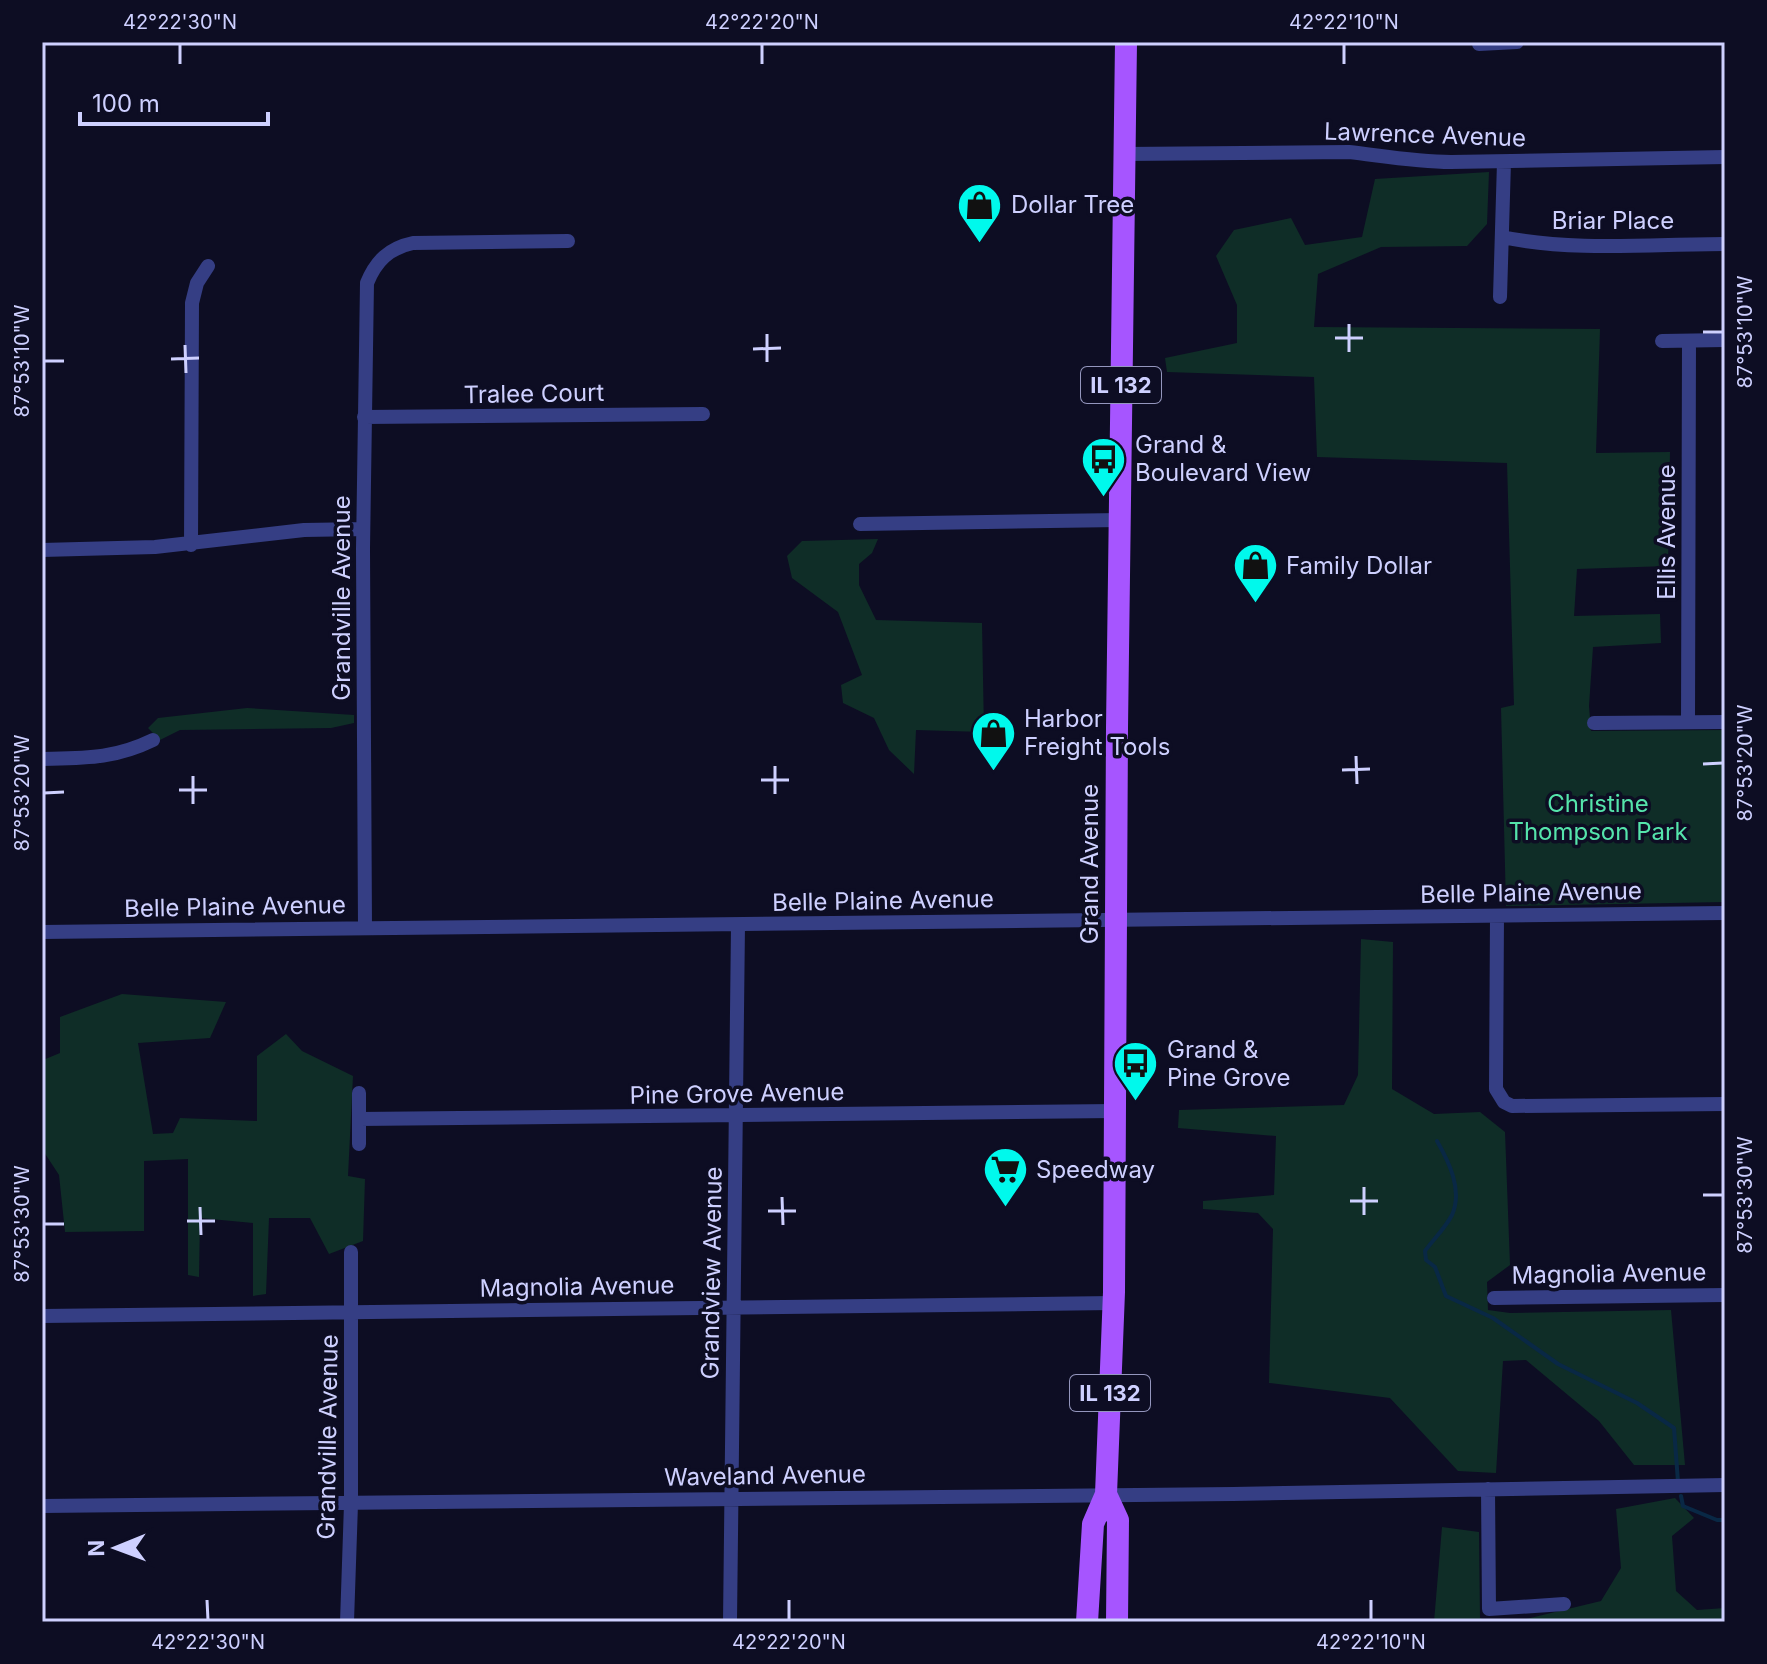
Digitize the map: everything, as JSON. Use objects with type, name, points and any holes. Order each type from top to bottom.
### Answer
[{"type":"main road","name":"Grand Avenue","points":[[1087,1622],[1093,1524],[1106,1494],[1113,1303],[1126,42]]},
{"type":"main road","name":"Grand Avenue","points":[[1106,1494],[1118,1520],[1117,1622]]},
{"type":"street","points":[[1479,44],[1517,42]]},
{"type":"street","name":"Lawrence Avenue","points":[[1124,154],[1349,152],[1380,154],[1410,162],[1725,157]]},
{"type":"street","points":[[1500,297],[1504,162]]},
{"type":"street","name":"Briar Place","points":[[1502,237],[1528,242],[1585,244],[1725,244]]},
{"type":"street","name":"Grandville Avenue","points":[[365,928],[363,529],[366,291],[373,269],[385,255],[402,245],[568,241]]},
{"type":"street","points":[[191,545],[192,303],[197,283],[208,266]]},
{"type":"street","points":[[1662,341],[1725,340]]},
{"type":"street","name":"Ellis Avenue","points":[[1688,722],[1689,341]]},
{"type":"street","name":"Tralee Court","points":[[364,417],[703,414]]},
{"type":"street","points":[[860,524],[1120,520]]},
{"type":"street","points":[[42,550],[191,545],[304,530],[363,529]]},
{"type":"street","points":[[1594,723],[1725,722]]},
{"type":"street","points":[[42,759],[110,756],[153,740]]},
{"type":"street","name":"Belle Plaine Avenue","points":[[42,932],[1725,913]]},
{"type":"street","points":[[1497,916],[1496,1089],[1499,1098],[1512,1106],[1725,1104]]},
{"type":"street","name":"Grandview Avenue","points":[[730,1622],[738,925]]},
{"type":"street","points":[[359,1093],[359,1144]]},
{"type":"street","name":"Pine Grove Avenue","points":[[359,1119],[1115,1111]]},
{"type":"street","name":"Grandville Avenue","points":[[347,1622],[351,1504],[351,1252]]},
{"type":"street","name":"Magnolia Avenue","points":[[1494,1298],[1725,1295]]},
{"type":"street","name":"Magnolia Avenue","points":[[42,1316],[1113,1303]]},
{"type":"street","name":"Waveland Avenue","points":[[42,1506],[1725,1485]]},
{"type":"street","points":[[1488,1489],[1489,1609],[1564,1604]]},
{"type":"green space","name":"Christine Thompson Park","points":[[1489,172],[1487,224],[1467,246],[1381,247],[1318,274],[1314,327],[1600,329],[1596,453],[1670,452],[1668,566],[1577,569],[1574,616],[1660,614],[1661,643],[1593,647],[1589,706],[1591,731],[1725,730],[1725,902],[1506,906],[1501,708],[1514,705],[1507,463],[1317,457],[1314,377],[1167,372],[1165,358],[1237,343],[1237,305],[1216,256],[1234,230],[1291,218],[1305,245],[1362,237],[1375,179]]},
{"type":"green space","points":[[878,539],[872,553],[859,564],[859,585],[876,620],[982,623],[984,732],[916,730],[914,774],[889,750],[874,718],[843,703],[841,685],[862,675],[838,612],[792,578],[787,556],[802,541]]},
{"type":"green space","points":[[247,708],[354,715],[354,723],[331,728],[180,730],[160,740],[148,728],[158,718]]},
{"type":"green space","points":[[1361,939],[1393,942],[1392,1089],[1434,1114],[1480,1112],[1505,1132],[1510,1265],[1487,1282],[1488,1310],[1510,1313],[1671,1310],[1685,1465],[1634,1465],[1599,1421],[1526,1360],[1503,1361],[1496,1473],[1458,1471],[1390,1398],[1269,1383],[1273,1229],[1258,1213],[1203,1209],[1203,1201],[1274,1195],[1276,1136],[1178,1128],[1179,1110],[1344,1105],[1358,1075]]},
{"type":"green space","points":[[122,994],[226,1002],[210,1038],[138,1043],[153,1134],[173,1133],[180,1118],[257,1121],[257,1056],[286,1034],[302,1051],[353,1076],[348,1176],[365,1179],[363,1241],[329,1254],[310,1218],[269,1218],[266,1294],[253,1296],[253,1223],[200,1218],[199,1277],[188,1275],[188,1159],[144,1161],[144,1231],[65,1232],[59,1175],[42,1149],[43,1060],[60,1053],[60,1017]]},
{"type":"green space","points":[[1675,1498],[1694,1518],[1672,1536],[1676,1591],[1697,1610],[1725,1608],[1725,1622],[1514,1622],[1601,1601],[1621,1568],[1616,1509]]},
{"type":"green space","points":[[1442,1527],[1479,1532],[1480,1618],[1490,1622],[1434,1622]]},
{"type":"waterway","points":[[1437,1141],[1453,1176],[1455,1206],[1449,1220],[1425,1251],[1426,1260],[1435,1267],[1446,1296],[1493,1318],[1558,1364],[1637,1403],[1674,1428],[1678,1482]]},
{"type":"waterway","points":[[1681,1496],[1683,1506],[1717,1520],[1725,1520]]},
{"type":"place","name":"Dollar Tree","points":[[980,244]]},
{"type":"place","name":"Grand & Boulevard View","points":[[1104,498]]},
{"type":"place","name":"Family Dollar","points":[[1255,605]]},
{"type":"place","name":"Harbor Freight Tools","points":[[993,772]]},
{"type":"place","name":"Grand & Pine Grove","points":[[1136,1103]]},
{"type":"place","name":"Speedway","points":[[1005,1209]]}]
